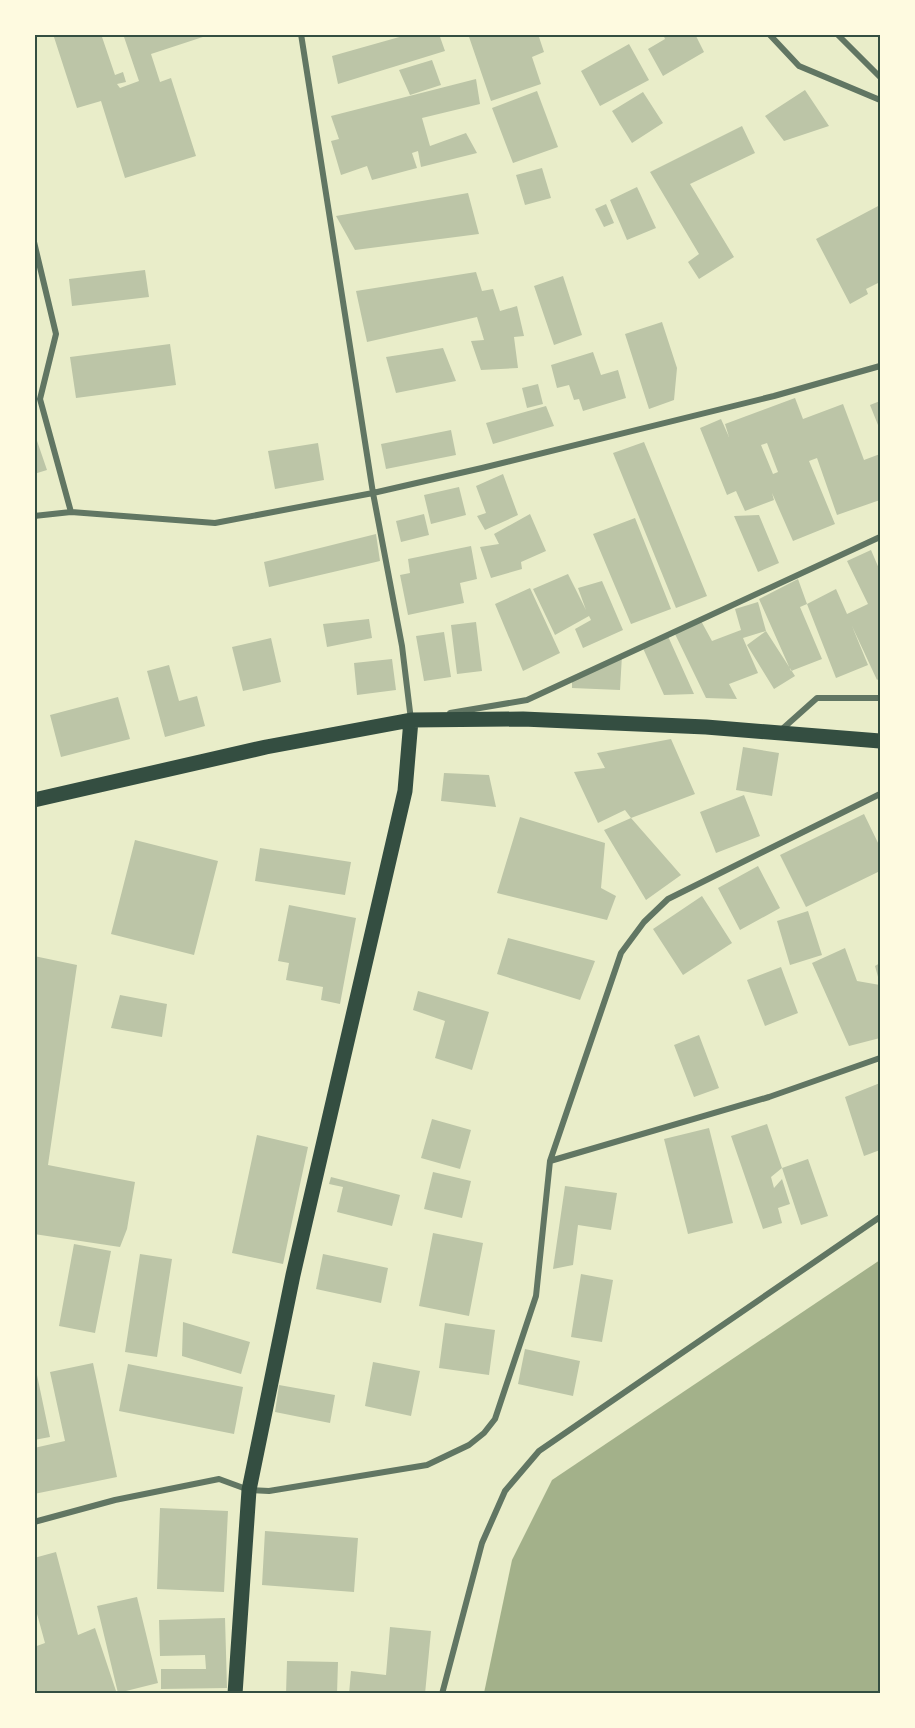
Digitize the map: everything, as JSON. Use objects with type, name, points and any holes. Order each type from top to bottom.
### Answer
[{"type":"main road","points":[[34,800],[266,747],[411,720],[524,719],[880,741]]},
{"type":"main road","points":[[236,1694],[249,1490],[293,1275],[405,791],[411,720]]},
{"type":"street","points":[[301,34],[373,493],[402,646],[411,720],[527,700],[880,537]]},
{"type":"street","points":[[769,34],[799,66],[880,100]]},
{"type":"street","points":[[837,34],[880,77]]},
{"type":"street","points":[[34,242],[56,334],[40,399],[70,512]]},
{"type":"street","points":[[34,516],[70,512],[215,523],[373,493],[763,399],[880,366]]},
{"type":"street","points":[[777,733],[817,698],[880,698]]},
{"type":"street","points":[[34,1522],[116,1500],[219,1479],[249,1490],[269,1491],[427,1465],[469,1445],[484,1433],[495,1419],[536,1296],[550,1161],[621,953],[644,922],[668,899],[880,794]]},
{"type":"street","points":[[550,1161],[769,1098],[880,1058]]},
{"type":"street","points":[[442,1694],[482,1543],[505,1491],[539,1451],[880,1217]]},
{"type":"shaded area","points":[[880,1260],[880,1693],[484,1693],[512,1560],[552,1480]]},
{"type":"building","points":[[53,34],[101,34],[115,75],[123,72],[126,82],[117,84],[120,88],[139,81],[123,34],[212,34],[151,54],[160,82],[171,78],[196,156],[125,178],[101,101],[77,108]]},
{"type":"building","points":[[410,34],[439,34],[445,51],[338,84],[332,56]]},
{"type":"building","points":[[468,34],[538,34],[544,52],[532,57],[541,84],[491,101]]},
{"type":"building","points":[[663,34],[695,34],[704,52],[663,76],[648,49],[665,39]]},
{"type":"building","points":[[629,44],[649,80],[600,106],[581,71]]},
{"type":"building","points":[[432,60],[441,85],[410,95],[399,70]]},
{"type":"building","points":[[476,79],[480,104],[422,118],[430,146],[466,133],[477,153],[421,167],[418,151],[412,153],[417,168],[372,180],[367,166],[341,175],[331,141],[339,139],[331,116]]},
{"type":"building","points":[[805,90],[829,126],[784,141],[765,116]]},
{"type":"building","points":[[537,91],[558,147],[513,163],[492,108]]},
{"type":"building","points":[[643,92],[663,123],[632,143],[612,111]]},
{"type":"building","points":[[742,126],[755,153],[690,184],[734,257],[699,279],[688,262],[699,254],[650,172]]},
{"type":"building","points":[[542,168],[551,198],[525,205],[516,175]]},
{"type":"building","points":[[637,187],[656,228],[627,240],[610,200]]},
{"type":"building","points":[[468,193],[479,234],[355,250],[336,216]]},
{"type":"building","points":[[606,204],[614,223],[604,227],[595,209]]},
{"type":"building","points":[[880,205],[880,282],[866,289],[868,294],[850,304],[816,239]]},
{"type":"building","points":[[145,270],[149,297],[72,306],[69,279]]},
{"type":"building","points":[[476,272],[482,291],[493,289],[500,311],[517,306],[524,336],[514,337],[518,368],[481,370],[471,341],[484,340],[477,317],[367,342],[356,291]]},
{"type":"building","points":[[563,276],[582,335],[554,345],[534,286]]},
{"type":"building","points":[[662,322],[677,368],[674,400],[649,409],[625,334]]},
{"type":"building","points":[[170,344],[176,385],[76,398],[70,357]]},
{"type":"building","points":[[443,348],[456,381],[396,393],[386,357]]},
{"type":"building","points":[[593,352],[601,375],[618,370],[626,398],[583,411],[579,399],[574,400],[569,385],[557,388],[551,365]]},
{"type":"building","points":[[538,384],[543,404],[527,408],[522,388]]},
{"type":"building","points":[[795,398],[803,419],[843,404],[864,460],[880,454],[880,500],[837,515],[817,458],[809,461],[835,524],[793,541],[772,493],[774,500],[745,511],[736,491],[727,495],[700,428],[721,419],[729,437],[725,424]],"holes":[[[767,443],[778,472],[773,474],[761,445]]]},
{"type":"building","points":[[880,401],[880,430],[870,405]]},
{"type":"building","points":[[546,406],[554,426],[493,444],[486,423]]},
{"type":"building","points":[[451,430],[456,455],[386,469],[381,444]]},
{"type":"building","points":[[34,432],[47,470],[34,474]]},
{"type":"building","points":[[644,442],[707,596],[676,608],[613,453]]},
{"type":"building","points":[[318,443],[324,480],[275,489],[268,451]]},
{"type":"building","points":[[503,474],[518,515],[485,530],[477,516],[486,513],[476,486]]},
{"type":"building","points":[[459,487],[466,515],[431,524],[424,495]]},
{"type":"building","points":[[424,514],[429,535],[401,542],[396,521]]},
{"type":"building","points":[[530,514],[546,551],[521,562],[522,569],[491,578],[480,547],[499,544],[494,534]]},
{"type":"building","points":[[759,515],[779,563],[758,572],[734,516]]},
{"type":"building","points":[[635,518],[671,609],[631,624],[593,534]]},
{"type":"building","points":[[376,534],[380,561],[269,587],[264,562]]},
{"type":"building","points":[[471,546],[477,579],[460,583],[464,603],[408,615],[400,575],[410,573],[408,559]]},
{"type":"building","points":[[871,550],[880,571],[880,678],[877,680],[852,626],[868,665],[836,678],[807,604],[836,589],[847,614],[868,604],[847,561]]},
{"type":"building","points":[[568,574],[586,610],[578,588],[602,581],[623,630],[583,648],[575,629],[591,620],[589,616],[555,635],[533,589]]},
{"type":"building","points":[[798,579],[807,604],[800,607],[822,659],[791,671],[759,599]]},
{"type":"building","points":[[530,588],[560,653],[523,671],[495,604]]},
{"type":"building","points":[[758,602],[766,631],[743,638],[758,673],[729,684],[737,699],[706,698],[675,634],[700,619],[712,641],[741,630],[735,609]]},
{"type":"building","points":[[369,619],[372,638],[327,647],[323,624]]},
{"type":"building","points":[[476,622],[482,671],[457,674],[451,625]]},
{"type":"building","points":[[766,631],[795,676],[774,689],[747,645]]},
{"type":"building","points":[[444,632],[451,677],[424,681],[416,636]]},
{"type":"building","points":[[667,634],[694,694],[664,695],[642,646]]},
{"type":"building","points":[[271,638],[281,682],[243,691],[232,647]]},
{"type":"building","points":[[622,655],[620,690],[572,688],[572,678]]},
{"type":"building","points":[[392,659],[396,690],[357,695],[354,663]]},
{"type":"building","points":[[169,665],[179,701],[197,696],[205,726],[165,737],[147,671]]},
{"type":"building","points":[[118,697],[130,739],[61,757],[50,715]]},
{"type":"building","points":[[671,739],[695,794],[631,818],[625,810],[598,823],[574,772],[605,768],[597,753]]},
{"type":"building","points":[[743,747],[779,753],[772,796],[736,790]]},
{"type":"building","points":[[444,773],[489,775],[496,807],[441,801]]},
{"type":"building","points":[[744,795],[760,836],[716,853],[700,812]]},
{"type":"building","points":[[864,814],[880,847],[880,871],[806,907],[780,855]]},
{"type":"building","points":[[520,817],[605,843],[601,888],[616,896],[607,920],[497,893]]},
{"type":"building","points":[[631,818],[681,875],[646,900],[604,830]]},
{"type":"building","points":[[135,840],[218,861],[194,955],[111,934]]},
{"type":"building","points":[[260,848],[351,862],[345,895],[255,881]]},
{"type":"building","points":[[758,866],[780,908],[740,930],[718,888]]},
{"type":"building","points":[[702,896],[732,943],[683,975],[653,929]]},
{"type":"building","points":[[289,905],[356,918],[340,1004],[321,1000],[323,987],[286,980],[289,963],[278,961]]},
{"type":"building","points":[[808,911],[822,955],[790,965],[777,921]]},
{"type":"building","points":[[508,938],[595,961],[580,1000],[497,974]]},
{"type":"building","points":[[845,948],[857,981],[880,985],[880,1038],[849,1046],[812,963]]},
{"type":"building","points":[[34,956],[77,965],[48,1165],[135,1182],[127,1229],[120,1247],[34,1234]]},
{"type":"building","points":[[880,963],[880,984],[875,966]]},
{"type":"building","points":[[781,967],[798,1013],[765,1026],[747,980]]},
{"type":"building","points":[[418,991],[489,1012],[472,1070],[435,1058],[445,1021],[413,1010]]},
{"type":"building","points":[[120,995],[167,1004],[162,1037],[111,1028]]},
{"type":"building","points":[[699,1035],[719,1088],[694,1097],[674,1045]]},
{"type":"building","points":[[880,1083],[880,1150],[864,1156],[845,1097]]},
{"type":"building","points":[[432,1119],[471,1130],[460,1169],[421,1158]]},
{"type":"building","points":[[767,1124],[782,1168],[771,1177],[774,1188],[782,1179],[790,1204],[778,1208],[782,1223],[763,1229],[731,1136]]},
{"type":"building","points":[[709,1128],[733,1223],[688,1234],[664,1139]]},
{"type":"building","points":[[257,1135],[308,1147],[283,1264],[232,1253]]},
{"type":"building","points":[[808,1159],[828,1216],[801,1225],[782,1168]]},
{"type":"building","points":[[433,1172],[471,1181],[462,1218],[424,1209]]},
{"type":"building","points":[[331,1177],[400,1195],[392,1226],[337,1212],[343,1187],[329,1184]]},
{"type":"building","points":[[565,1186],[617,1193],[611,1230],[578,1225],[573,1265],[553,1269]]},
{"type":"building","points":[[433,1233],[483,1243],[469,1316],[419,1306]]},
{"type":"building","points":[[74,1244],[111,1251],[95,1333],[59,1326]]},
{"type":"building","points":[[140,1254],[172,1259],[157,1357],[125,1352]]},
{"type":"building","points":[[323,1254],[388,1268],[381,1303],[316,1289]]},
{"type":"building","points":[[581,1274],[613,1280],[602,1342],[571,1337]]},
{"type":"building","points":[[183,1322],[250,1342],[241,1374],[182,1356]]},
{"type":"building","points":[[445,1323],[495,1330],[489,1375],[439,1368]]},
{"type":"building","points":[[525,1349],[580,1361],[573,1396],[518,1384]]},
{"type":"building","points":[[373,1362],[420,1371],[411,1416],[365,1406]]},
{"type":"building","points":[[93,1363],[117,1477],[34,1494],[34,1448],[65,1441],[50,1372]]},
{"type":"building","points":[[128,1364],[243,1387],[234,1434],[119,1411]]},
{"type":"building","points":[[34,1375],[37,1375],[50,1437],[34,1440]]},
{"type":"building","points":[[279,1385],[335,1395],[330,1423],[275,1412]]},
{"type":"building","points":[[160,1508],[228,1511],[224,1592],[157,1589]]},
{"type":"building","points":[[265,1531],[358,1538],[354,1592],[262,1585]]},
{"type":"building","points":[[56,1552],[78,1635],[95,1628],[117,1694],[34,1694],[34,1647],[45,1643],[34,1603],[34,1558]]},
{"type":"building","points":[[137,1597],[158,1683],[118,1693],[97,1606]]},
{"type":"building","points":[[225,1618],[227,1688],[161,1689],[161,1669],[206,1669],[205,1655],[160,1656],[159,1620]]},
{"type":"building","points":[[390,1627],[431,1631],[425,1694],[349,1694],[351,1671],[386,1675]]},
{"type":"building","points":[[287,1661],[338,1662],[337,1694],[286,1694]]}]
